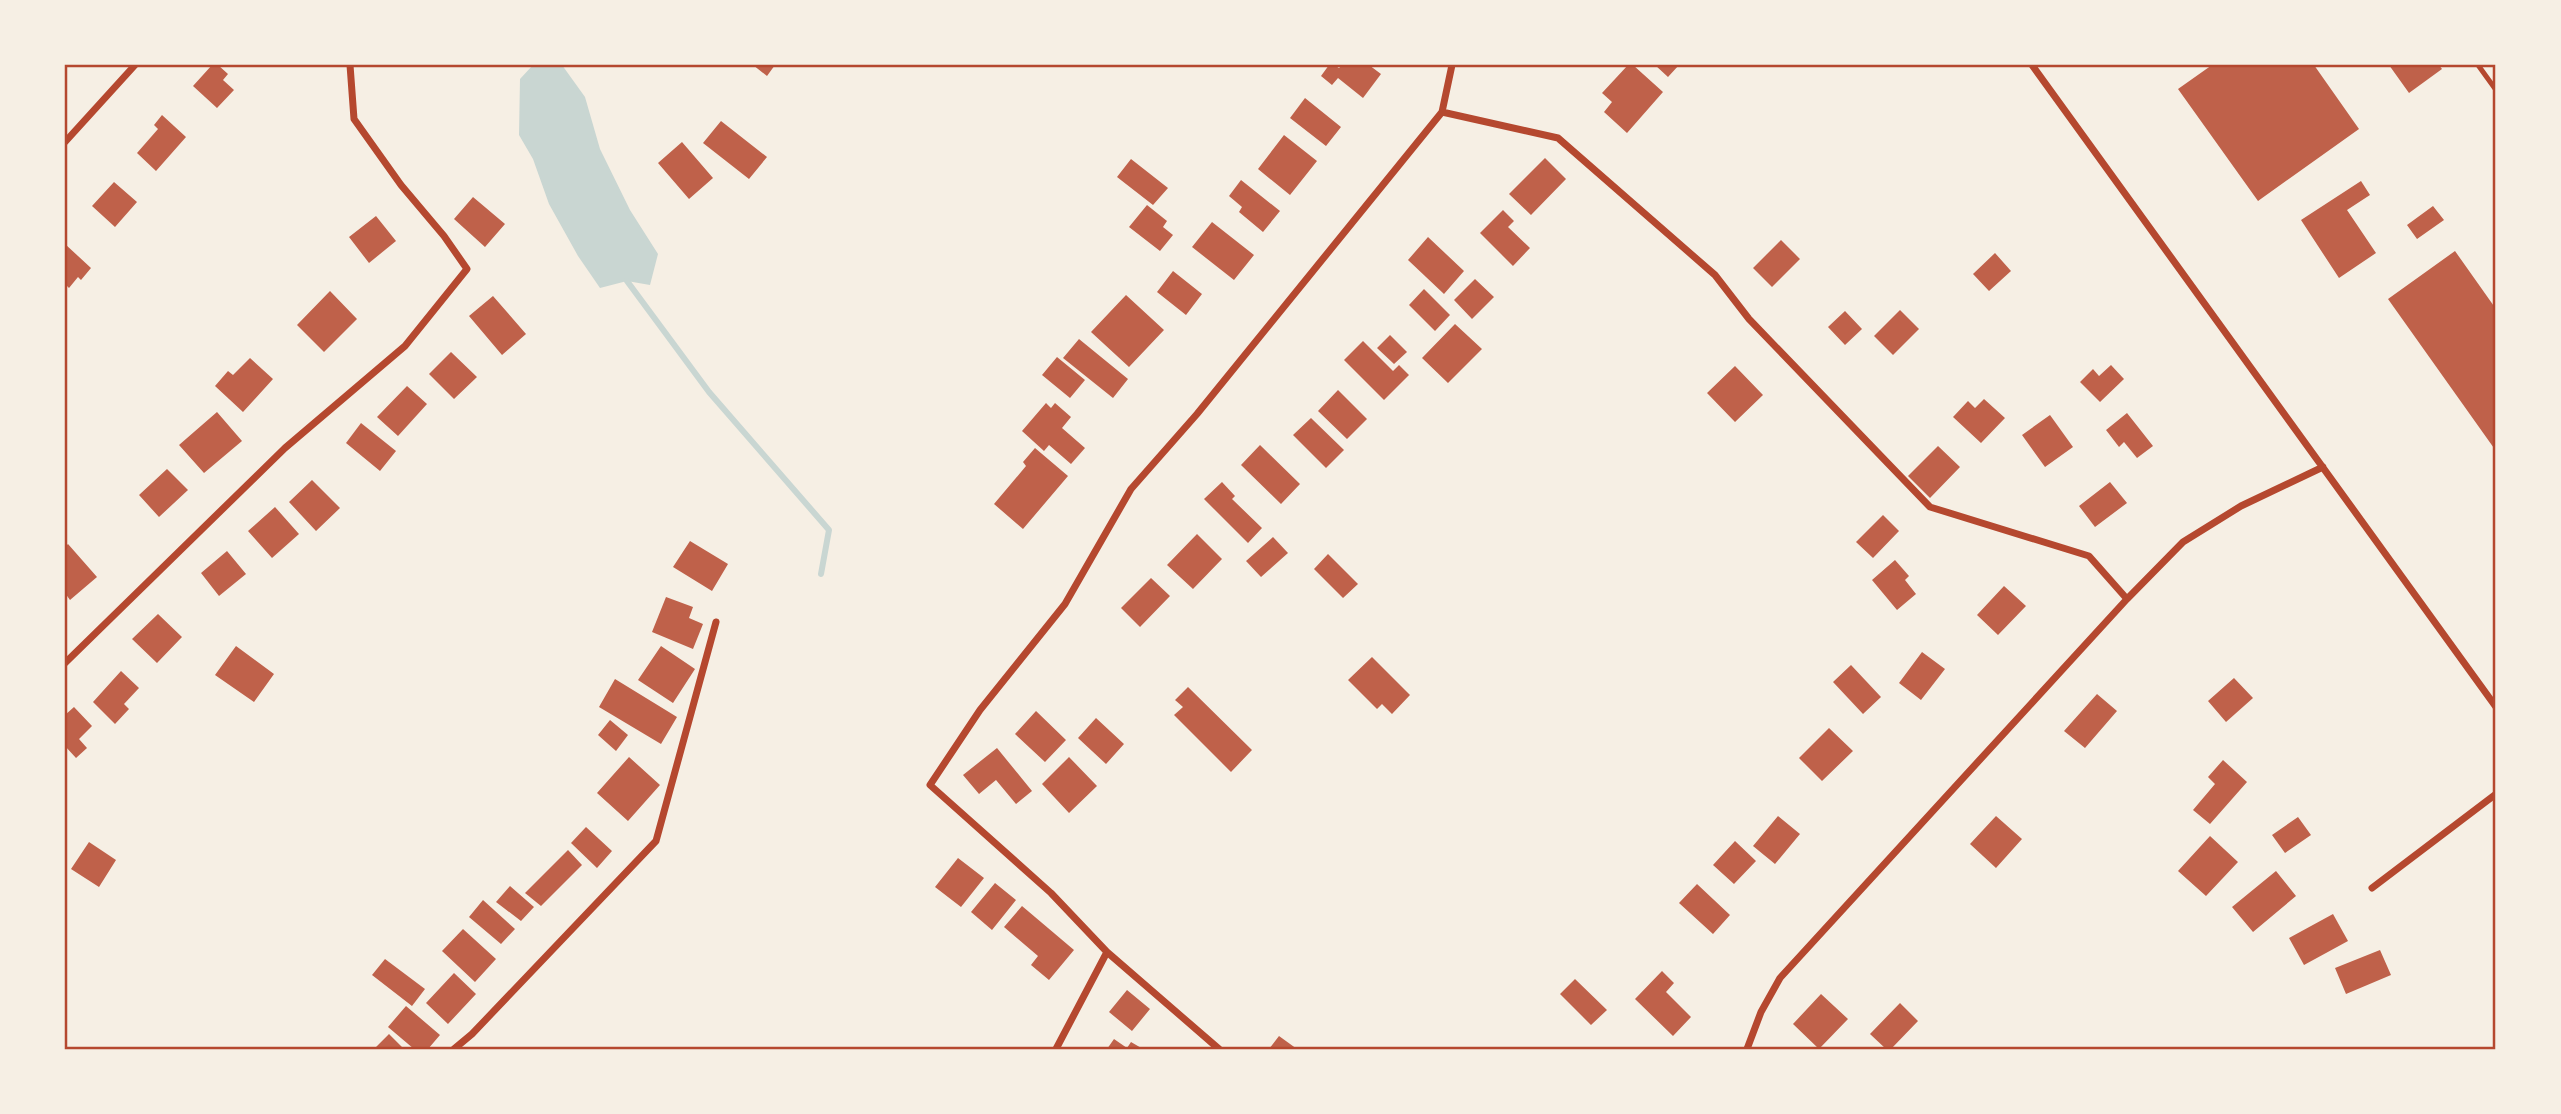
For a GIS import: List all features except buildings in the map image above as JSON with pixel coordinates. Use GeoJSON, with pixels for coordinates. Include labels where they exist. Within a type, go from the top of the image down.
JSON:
{"type":"FeatureCollection","features":[{"type":"Feature","properties":{"kind":"street"},"geometry":{"type":"LineString","coordinates":[[65,142],[135,65]]}},
{"type":"Feature","properties":{"kind":"street"},"geometry":{"type":"LineString","coordinates":[[65,663],[285,449],[405,346],[467,269],[444,236],[401,185],[354,119],[350,65]]}},
{"type":"Feature","properties":{"kind":"street"},"geometry":{"type":"LineString","coordinates":[[1219,1049],[1107,952],[1051,893],[930,785],[980,710],[1065,604],[1131,489],[1197,414],[1442,112],[1452,65]]}},
{"type":"Feature","properties":{"kind":"street"},"geometry":{"type":"LineString","coordinates":[[2032,65],[2496,706]]}},
{"type":"Feature","properties":{"kind":"street"},"geometry":{"type":"LineString","coordinates":[[1442,112],[1558,138],[1715,275],[1749,319],[1930,506],[2089,556],[2127,599]]}},
{"type":"Feature","properties":{"kind":"street"},"geometry":{"type":"LineString","coordinates":[[1746,1049],[1761,1012],[1780,978],[2127,599],[2183,542],[2241,506],[2323,467]]}},
{"type":"Feature","properties":{"kind":"street"},"geometry":{"type":"LineString","coordinates":[[454,1049],[472,1034],[656,841],[716,622]]}},
{"type":"Feature","properties":{"kind":"street"},"geometry":{"type":"LineString","coordinates":[[2372,888],[2496,794]]}},
{"type":"Feature","properties":{"kind":"street"},"geometry":{"type":"LineString","coordinates":[[1056,1049],[1107,952]]}},
{"type":"Feature","properties":{"kind":"lane"},"geometry":{"type":"LineString","coordinates":[[2478,65],[2496,90]]}},
{"type":"Feature","properties":{"kind":"shaded area"},"geometry":{"type":"Polygon","coordinates":[[[533,65],[562,65],[585,97],[600,149],[630,210],[658,254],[650,285],[627,281],[600,288],[578,256],[549,204],[533,159],[519,135],[520,79],[533,65]]]}},
{"type":"Feature","properties":{"kind":"waterway"},"geometry":{"type":"LineString","coordinates":[[627,281],[709,392],[829,530],[821,574]]}}]}
